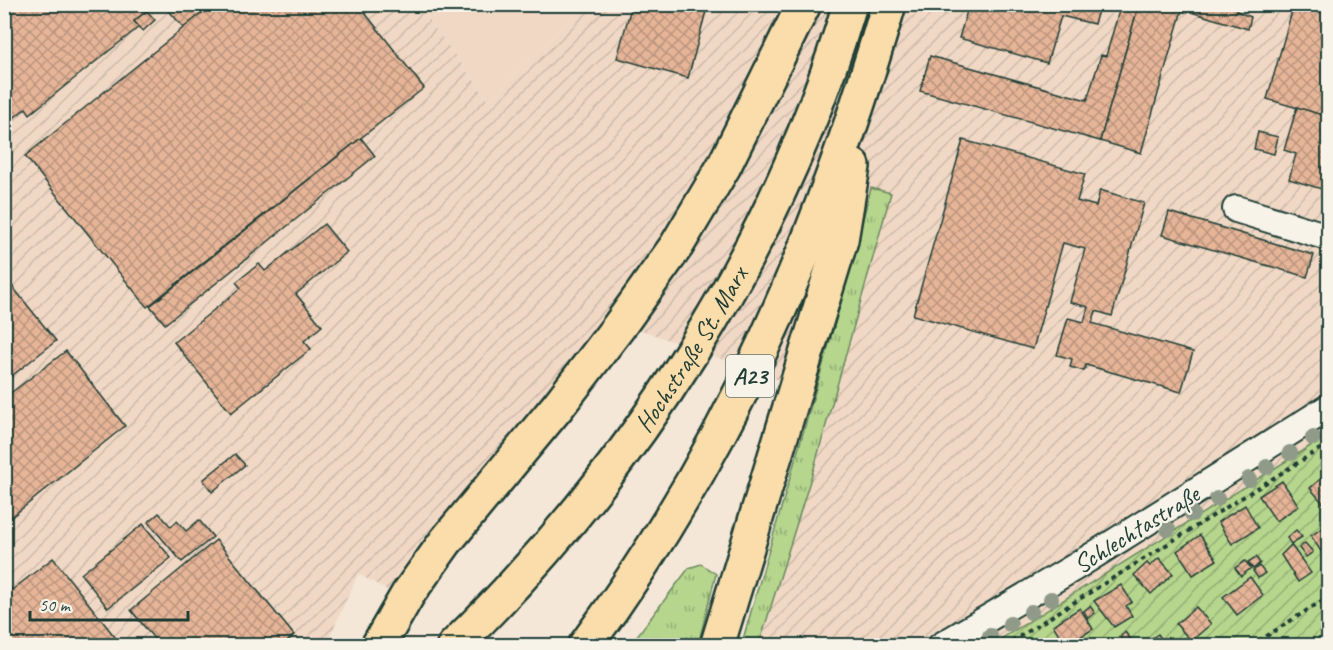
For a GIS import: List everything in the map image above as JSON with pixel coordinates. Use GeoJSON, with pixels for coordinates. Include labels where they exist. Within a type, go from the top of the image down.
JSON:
{"type":"FeatureCollection","features":[{"type":"Feature","properties":{"kind":"highway"},"geometry":{"type":"LineString","coordinates":[[378,645],[408,594],[446,541],[558,406],[677,245],[724,166],[804,4]]}},
{"type":"Feature","properties":{"kind":"highway","name":"Hochstraße St. Marx"},"geometry":{"type":"LineString","coordinates":[[454,645],[509,590],[582,505],[651,412],[698,339],[739,270],[783,182],[823,86],[850,4]]}},
{"type":"Feature","properties":{"kind":"highway","name":"A23"},"geometry":{"type":"LineString","coordinates":[[585,645],[672,520],[738,402],[793,282],[867,81],[889,4]]}},
{"type":"Feature","properties":{"kind":"highway"},"geometry":{"type":"LineString","coordinates":[[717,645],[841,240],[867,81]]}},
{"type":"Feature","properties":{"kind":"street"},"geometry":{"type":"LineString","coordinates":[[1236,209],[1329,237]]}},
{"type":"Feature","properties":{"kind":"street","name":"Schlechtastraße"},"geometry":{"type":"LineString","coordinates":[[941,645],[1076,567],[1329,408]]}},
{"type":"Feature","properties":{"kind":"path"},"geometry":{"type":"LineString","coordinates":[[1004,645],[1329,444]]}},
{"type":"Feature","properties":{"kind":"path"},"geometry":{"type":"LineString","coordinates":[[1251,645],[1329,597]]}},
{"type":"Feature","properties":{"kind":"shaded area"},"geometry":{"type":"Polygon","coordinates":[[[4,5],[418,5],[489,101],[583,5],[1328,5],[1328,435],[991,645],[758,645],[821,395],[608,318],[423,539],[387,590],[358,574],[326,645],[5,645],[4,5]]]}},
{"type":"Feature","properties":{"kind":"shaded area"},"geometry":{"type":"Polygon","coordinates":[[[418,5],[583,5],[489,101],[418,5]]]}},
{"type":"Feature","properties":{"kind":"green space"},"geometry":{"type":"Polygon","coordinates":[[[871,188],[891,193],[814,468],[759,645],[741,646],[842,299],[871,188]]]}},
{"type":"Feature","properties":{"kind":"green space"},"geometry":{"type":"Polygon","coordinates":[[[1328,435],[1328,645],[991,645],[1328,435]]]}},
{"type":"Feature","properties":{"kind":"green space"},"geometry":{"type":"Polygon","coordinates":[[[701,564],[716,574],[698,645],[630,645],[689,568],[701,564]]]}},
{"type":"Feature","properties":{"kind":"building"},"geometry":{"type":"Polygon","coordinates":[[[4,4],[155,4],[134,21],[139,27],[30,114],[26,108],[4,126],[4,4]]]}},
{"type":"Feature","properties":{"kind":"building"},"geometry":{"type":"Polygon","coordinates":[[[163,4],[213,4],[184,28],[163,4]]]}},
{"type":"Feature","properties":{"kind":"building"},"geometry":{"type":"Polygon","coordinates":[[[213,4],[358,4],[424,88],[147,307],[25,156],[213,4]]]}},
{"type":"Feature","properties":{"kind":"building"},"geometry":{"type":"Polygon","coordinates":[[[632,4],[708,4],[688,78],[617,58],[632,4]]]}},
{"type":"Feature","properties":{"kind":"building"},"geometry":{"type":"Polygon","coordinates":[[[969,4],[1100,4],[1094,24],[1061,16],[1047,63],[959,38],[969,4]]]}},
{"type":"Feature","properties":{"kind":"building"},"geometry":{"type":"Polygon","coordinates":[[[1121,4],[1139,4],[1100,141],[920,91],[930,56],[1087,100],[1101,55],[1106,56],[1121,4]]]}},
{"type":"Feature","properties":{"kind":"building"},"geometry":{"type":"Polygon","coordinates":[[[1139,4],[1164,4],[1182,10],[1141,153],[1100,141],[1139,4]]]}},
{"type":"Feature","properties":{"kind":"building"},"geometry":{"type":"Polygon","coordinates":[[[1164,4],[1191,4],[1205,9],[1206,4],[1238,4],[1236,11],[1251,17],[1248,29],[1164,4]]]}},
{"type":"Feature","properties":{"kind":"building"},"geometry":{"type":"Polygon","coordinates":[[[1294,4],[1328,4],[1328,117],[1267,99],[1294,4]]]}},
{"type":"Feature","properties":{"kind":"building"},"geometry":{"type":"Polygon","coordinates":[[[147,11],[155,20],[143,31],[134,21],[147,11]]]}},
{"type":"Feature","properties":{"kind":"building"},"geometry":{"type":"Polygon","coordinates":[[[1297,107],[1328,117],[1328,191],[1289,179],[1296,154],[1284,150],[1297,107]]]}},
{"type":"Feature","properties":{"kind":"building"},"geometry":{"type":"Polygon","coordinates":[[[1258,132],[1278,137],[1274,154],[1254,149],[1258,132]]]}},
{"type":"Feature","properties":{"kind":"building"},"geometry":{"type":"Polygon","coordinates":[[[361,138],[375,156],[165,324],[150,306],[361,138]]]}},
{"type":"Feature","properties":{"kind":"building"},"geometry":{"type":"Polygon","coordinates":[[[963,140],[1085,174],[1077,201],[1096,206],[1100,190],[1144,203],[1112,316],[1096,311],[1092,323],[1193,352],[1181,392],[1086,365],[1084,371],[1070,367],[1072,359],[1057,355],[1068,318],[1084,322],[1088,307],[1070,302],[1085,249],[1063,243],[1033,349],[913,315],[963,140]]]}},
{"type":"Feature","properties":{"kind":"building"},"geometry":{"type":"Polygon","coordinates":[[[1169,212],[1314,255],[1307,277],[1162,235],[1169,212]]]}},
{"type":"Feature","properties":{"kind":"building"},"geometry":{"type":"Polygon","coordinates":[[[324,224],[347,252],[296,294],[322,326],[304,341],[311,349],[231,413],[174,342],[241,288],[236,282],[259,264],[265,271],[324,224]]]}},
{"type":"Feature","properties":{"kind":"building"},"geometry":{"type":"Polygon","coordinates":[[[4,276],[56,341],[4,382],[4,276]]]}},
{"type":"Feature","properties":{"kind":"building"},"geometry":{"type":"Polygon","coordinates":[[[66,351],[125,426],[4,523],[4,398],[66,351]]]}},
{"type":"Feature","properties":{"kind":"building"},"geometry":{"type":"Polygon","coordinates":[[[235,454],[245,465],[212,492],[203,480],[235,454]]]}},
{"type":"Feature","properties":{"kind":"building"},"geometry":{"type":"Polygon","coordinates":[[[1326,474],[1328,476],[1328,509],[1310,488],[1326,474]]]}},
{"type":"Feature","properties":{"kind":"building"},"geometry":{"type":"Polygon","coordinates":[[[1282,481],[1299,506],[1276,521],[1259,496],[1282,481]]]}},
{"type":"Feature","properties":{"kind":"building"},"geometry":{"type":"Polygon","coordinates":[[[1245,505],[1258,528],[1232,544],[1218,522],[1245,505]]]}},
{"type":"Feature","properties":{"kind":"building"},"geometry":{"type":"Polygon","coordinates":[[[159,513],[171,527],[177,521],[186,531],[199,520],[213,537],[182,562],[148,522],[159,513]]]}},
{"type":"Feature","properties":{"kind":"building"},"geometry":{"type":"Polygon","coordinates":[[[143,524],[171,558],[108,608],[81,574],[143,524]]]}},
{"type":"Feature","properties":{"kind":"building"},"geometry":{"type":"Polygon","coordinates":[[[1328,524],[1328,553],[1324,556],[1311,536],[1328,524]]]}},
{"type":"Feature","properties":{"kind":"building"},"geometry":{"type":"Polygon","coordinates":[[[1296,530],[1302,537],[1291,544],[1287,538],[1296,530]]]}},
{"type":"Feature","properties":{"kind":"building"},"geometry":{"type":"Polygon","coordinates":[[[1200,535],[1217,560],[1193,575],[1177,551],[1200,535]]]}},
{"type":"Feature","properties":{"kind":"building"},"geometry":{"type":"Polygon","coordinates":[[[216,540],[294,635],[282,646],[160,646],[131,610],[216,540]]]}},
{"type":"Feature","properties":{"kind":"building"},"geometry":{"type":"Polygon","coordinates":[[[1305,543],[1313,552],[1306,557],[1299,548],[1305,543]]]}},
{"type":"Feature","properties":{"kind":"building"},"geometry":{"type":"Polygon","coordinates":[[[1291,545],[1311,573],[1298,582],[1281,555],[1291,545]]]}},
{"type":"Feature","properties":{"kind":"building"},"geometry":{"type":"Polygon","coordinates":[[[1256,557],[1260,563],[1253,569],[1248,562],[1256,557]]]}},
{"type":"Feature","properties":{"kind":"building"},"geometry":{"type":"Polygon","coordinates":[[[53,558],[122,646],[4,646],[4,580],[12,590],[53,558]]]}},
{"type":"Feature","properties":{"kind":"building"},"geometry":{"type":"Polygon","coordinates":[[[1159,558],[1173,574],[1151,594],[1134,575],[1147,563],[1150,566],[1159,558]]]}},
{"type":"Feature","properties":{"kind":"building"},"geometry":{"type":"Polygon","coordinates":[[[1245,561],[1251,568],[1241,576],[1235,568],[1245,561]]]}},
{"type":"Feature","properties":{"kind":"building"},"geometry":{"type":"Polygon","coordinates":[[[1259,566],[1265,573],[1258,578],[1253,571],[1259,566]]]}},
{"type":"Feature","properties":{"kind":"building"},"geometry":{"type":"Polygon","coordinates":[[[1250,577],[1263,595],[1237,615],[1223,597],[1250,577]]]}},
{"type":"Feature","properties":{"kind":"building"},"geometry":{"type":"Polygon","coordinates":[[[1121,585],[1132,602],[1126,606],[1132,616],[1114,627],[1094,601],[1121,585]]]}},
{"type":"Feature","properties":{"kind":"building"},"geometry":{"type":"Polygon","coordinates":[[[1090,606],[1095,613],[1088,618],[1084,611],[1090,606]]]}},
{"type":"Feature","properties":{"kind":"building"},"geometry":{"type":"Polygon","coordinates":[[[1196,607],[1211,624],[1191,641],[1176,624],[1196,607]]]}},
{"type":"Feature","properties":{"kind":"building"},"geometry":{"type":"Polygon","coordinates":[[[1080,608],[1093,629],[1066,646],[1053,625],[1080,608]]]}},
{"type":"Feature","properties":{"kind":"building"},"geometry":{"type":"Polygon","coordinates":[[[1125,632],[1134,644],[1132,646],[1125,646],[1121,641],[1121,636],[1125,632]]]}},
{"type":"Feature","properties":{"kind":"building"},"geometry":{"type":"Polygon","coordinates":[[[1158,634],[1166,646],[1141,646],[1158,634]]]}}]}
